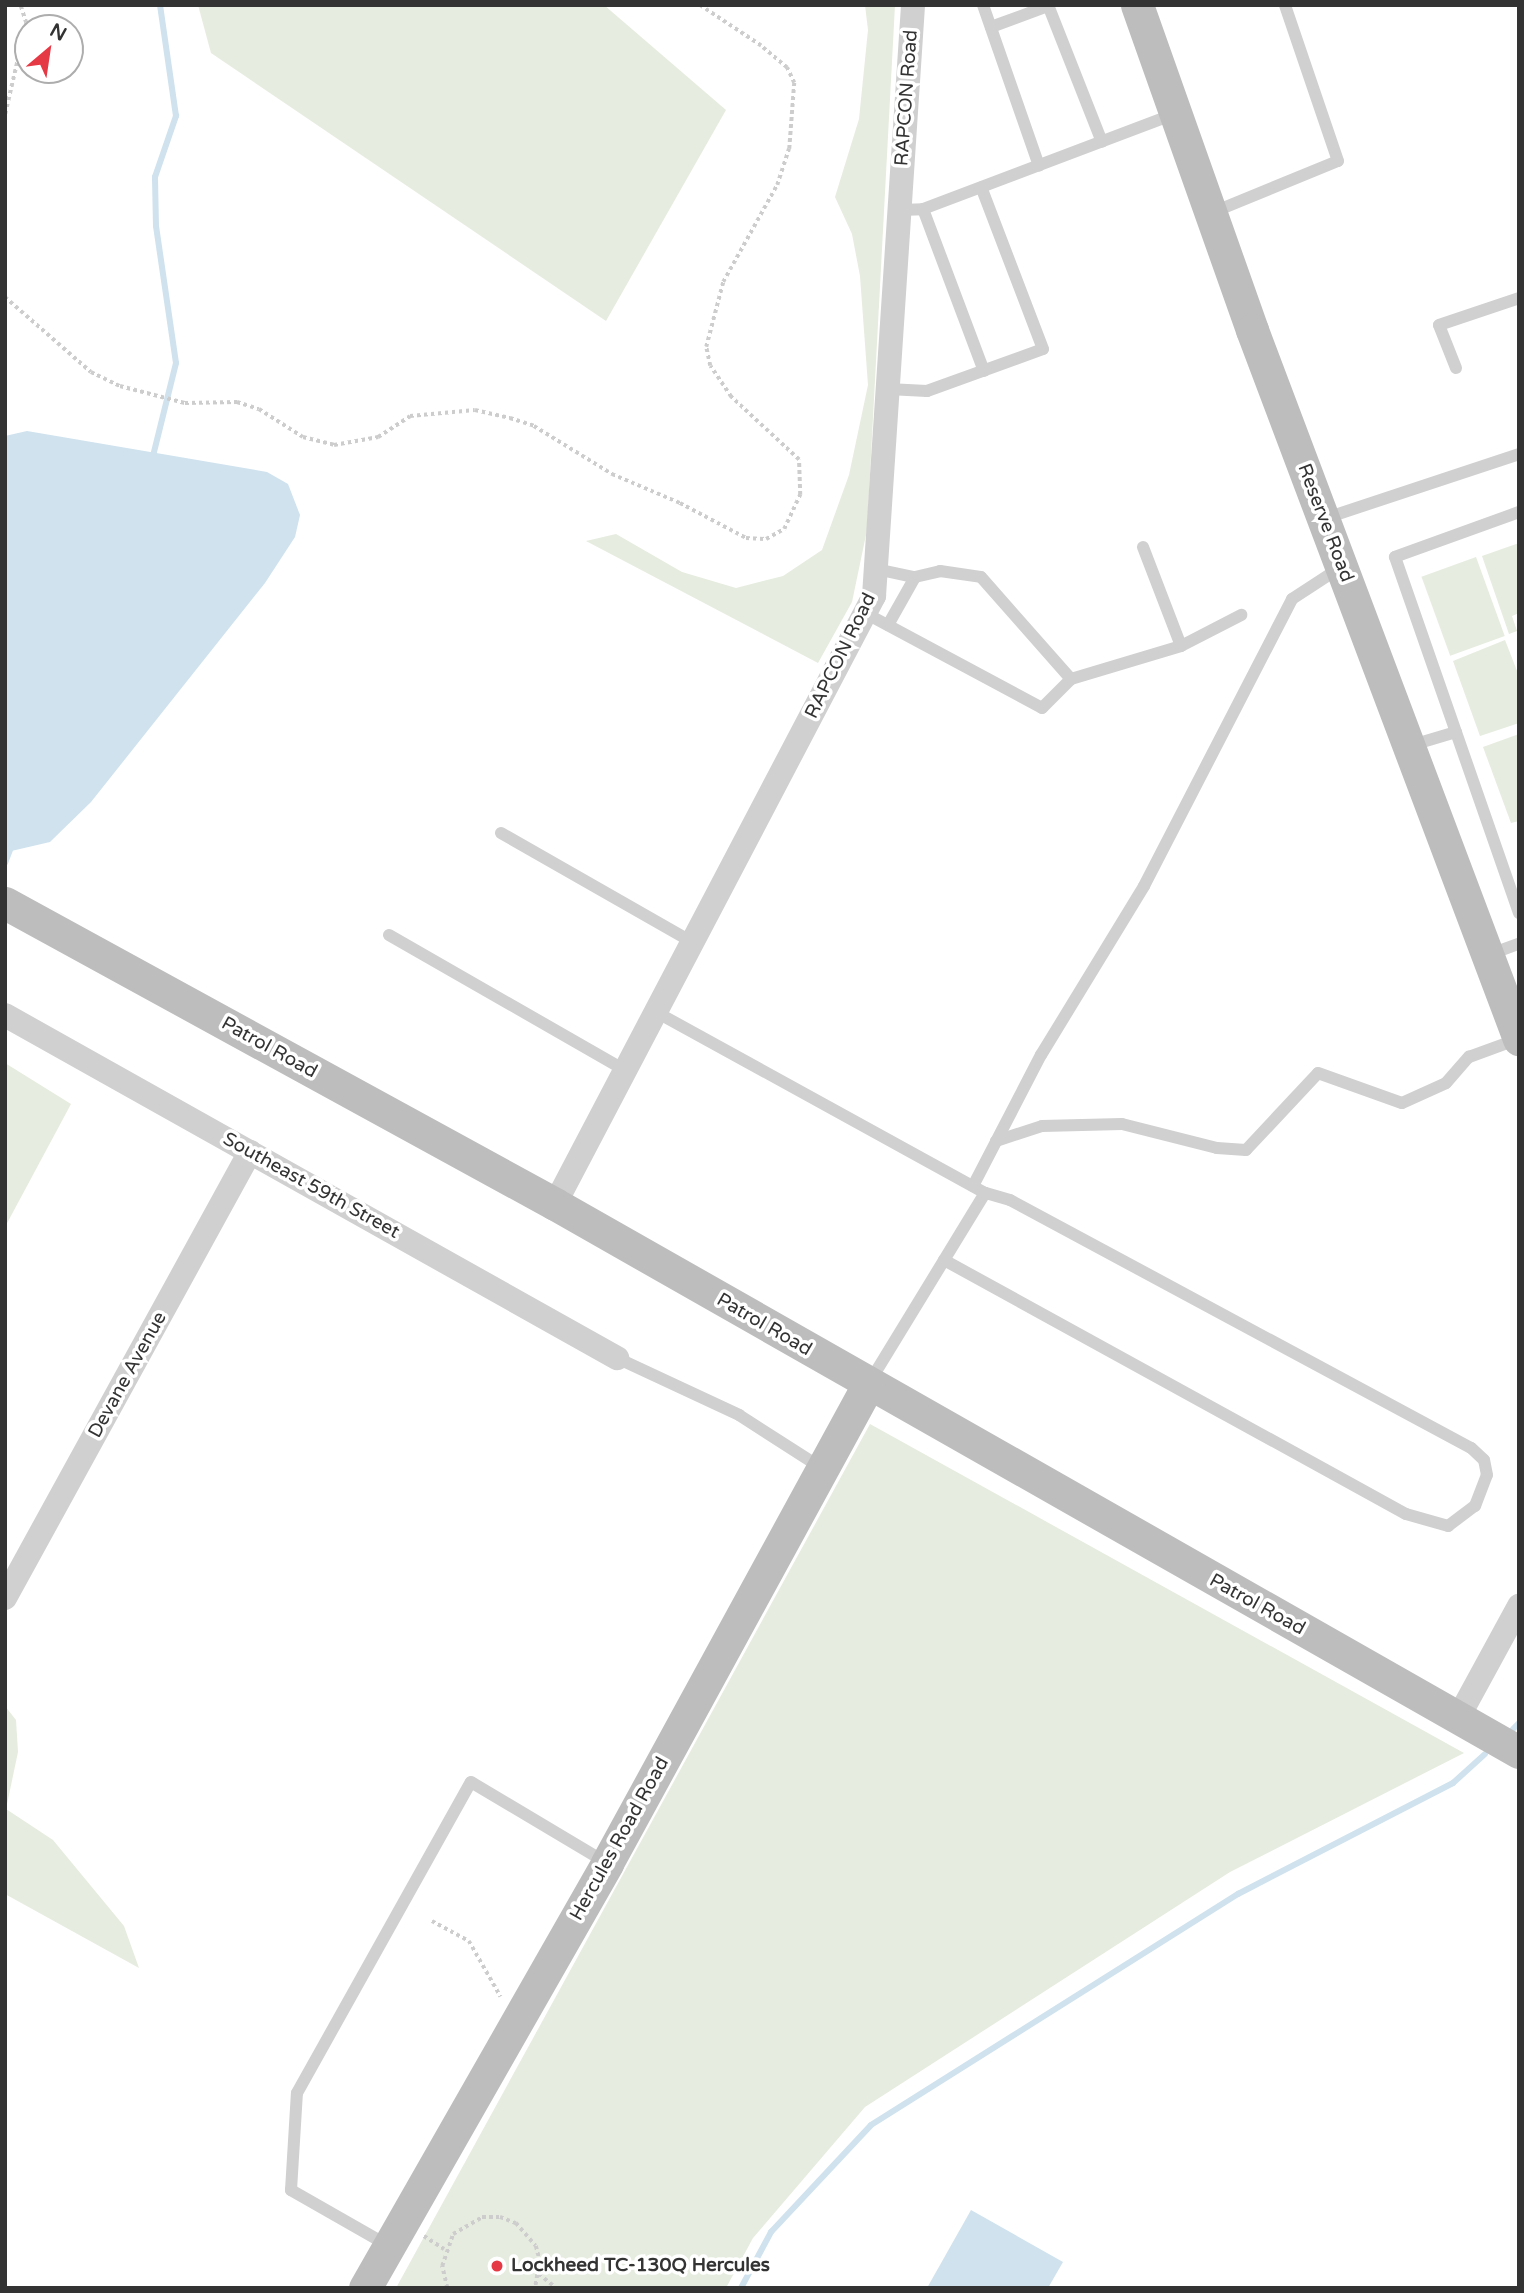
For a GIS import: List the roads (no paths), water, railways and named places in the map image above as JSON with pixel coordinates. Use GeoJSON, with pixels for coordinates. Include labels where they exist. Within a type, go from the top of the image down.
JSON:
{"type":"FeatureCollection","features":[{"type":"Feature","properties":{"kind":"street","name":"RAPCON Road"},"geometry":{"type":"LineString","coordinates":[[555,1204],[874,596],[888,389],[911,209],[913,5]]}},
{"type":"Feature","properties":{"kind":"street","name":"Reserve Road"},"geometry":{"type":"LineString","coordinates":[[1138,6],[1210,213],[1519,1039]]}},
{"type":"Feature","properties":{"kind":"street","name":"Patrol Road"},"geometry":{"type":"LineString","coordinates":[[5,903],[555,1204],[868,1385],[1519,1752]]}},
{"type":"Feature","properties":{"kind":"street","name":"Southeast 59th Street"},"geometry":{"type":"LineString","coordinates":[[5,1016],[617,1358]]}},
{"type":"Feature","properties":{"kind":"street","name":"Devane Avenue"},"geometry":{"type":"LineString","coordinates":[[5,1598],[250,1152]]}},
{"type":"Feature","properties":{"kind":"street","name":"Hercules Road Road"},"geometry":{"type":"LineString","coordinates":[[365,2288],[405,2240],[868,1385]]}},
{"type":"Feature","properties":{"kind":"street"},"geometry":{"type":"LineString","coordinates":[[1458,1718],[1519,1606]]}},
{"type":"Feature","properties":{"kind":"lane"},"geometry":{"type":"LineString","coordinates":[[983,5],[1039,166]]}},
{"type":"Feature","properties":{"kind":"lane"},"geometry":{"type":"LineString","coordinates":[[1210,213],[1338,162],[1285,5]]}},
{"type":"Feature","properties":{"kind":"lane"},"geometry":{"type":"LineString","coordinates":[[991,27],[1048,6],[1102,142]]}},
{"type":"Feature","properties":{"kind":"lane"},"geometry":{"type":"LineString","coordinates":[[984,370],[911,209],[981,187],[1175,114]]}},
{"type":"Feature","properties":{"kind":"lane"},"geometry":{"type":"LineString","coordinates":[[888,389],[927,391],[1043,349],[981,187]]}},
{"type":"Feature","properties":{"kind":"lane"},"geometry":{"type":"LineString","coordinates":[[1456,368],[1439,325],[1519,298]]}},
{"type":"Feature","properties":{"kind":"lane"},"geometry":{"type":"LineString","coordinates":[[1323,519],[1519,454]]}},
{"type":"Feature","properties":{"kind":"lane"},"geometry":{"type":"LineString","coordinates":[[1519,512],[1395,557],[1519,913]]}},
{"type":"Feature","properties":{"kind":"lane"},"geometry":{"type":"LineString","coordinates":[[1143,547],[1181,646]]}},
{"type":"Feature","properties":{"kind":"lane"},"geometry":{"type":"LineString","coordinates":[[973,1186],[1041,1055],[1144,887],[1292,599],[1341,567]]}},
{"type":"Feature","properties":{"kind":"lane"},"geometry":{"type":"LineString","coordinates":[[876,569],[915,577],[940,571],[981,577],[1071,679]]}},
{"type":"Feature","properties":{"kind":"lane"},"geometry":{"type":"LineString","coordinates":[[888,625],[915,577]]}},
{"type":"Feature","properties":{"kind":"lane"},"geometry":{"type":"LineString","coordinates":[[866,613],[1042,708],[1071,679],[1181,646],[1241,615]]}},
{"type":"Feature","properties":{"kind":"lane"},"geometry":{"type":"LineString","coordinates":[[1409,747],[1456,732]]}},
{"type":"Feature","properties":{"kind":"lane"},"geometry":{"type":"LineString","coordinates":[[501,833],[692,942]]}},
{"type":"Feature","properties":{"kind":"lane"},"geometry":{"type":"LineString","coordinates":[[389,935],[625,1070]]}},
{"type":"Feature","properties":{"kind":"lane"},"geometry":{"type":"LineString","coordinates":[[1487,955],[1519,944]]}},
{"type":"Feature","properties":{"kind":"lane"},"geometry":{"type":"LineString","coordinates":[[656,1012],[985,1193],[1010,1200],[1471,1448],[1484,1460],[1488,1475],[1475,1506],[1448,1526],[1406,1514],[944,1260]]}},
{"type":"Feature","properties":{"kind":"lane"},"geometry":{"type":"LineString","coordinates":[[996,1141],[1042,1126],[1122,1124],[1217,1148],[1246,1150],[1318,1073],[1402,1103],[1446,1083],[1469,1057],[1519,1039]]}},
{"type":"Feature","properties":{"kind":"lane"},"geometry":{"type":"LineString","coordinates":[[868,1385],[985,1193]]}},
{"type":"Feature","properties":{"kind":"lane"},"geometry":{"type":"LineString","coordinates":[[617,1358],[739,1415],[822,1468]]}},
{"type":"Feature","properties":{"kind":"lane"},"geometry":{"type":"LineString","coordinates":[[405,2240],[291,2190],[297,2093],[471,1782],[607,1863]]}},
{"type":"Feature","properties":{"kind":"water"},"geometry":{"type":"Polygon","coordinates":[[[27,431],[267,472],[288,484],[300,515],[295,537],[265,583],[91,802],[50,842],[7,852],[5,436],[27,431]]]}},
{"type":"Feature","properties":{"kind":"water"},"geometry":{"type":"Polygon","coordinates":[[[971,2210],[1063,2262],[1048,2288],[927,2288],[971,2210]]]}},
{"type":"Feature","properties":{"kind":"waterway"},"geometry":{"type":"LineString","coordinates":[[152,460],[176,363],[156,226],[155,177],[176,116],[160,5]]}},
{"type":"Feature","properties":{"kind":"waterway"},"geometry":{"type":"LineString","coordinates":[[5,863],[12,845]]}},
{"type":"Feature","properties":{"kind":"waterway"},"geometry":{"type":"LineString","coordinates":[[1513,1729],[1519,1723]]}},
{"type":"Feature","properties":{"kind":"waterway"},"geometry":{"type":"LineString","coordinates":[[741,2288],[771,2232],[871,2125],[1238,1894],[1453,1783],[1485,1754]]}},
{"type":"Feature","properties":{"kind":"place","name":"Lockheed TC-130Q Hercules"},"geometry":{"type":"Point","coordinates":[497,2266]}}]}
